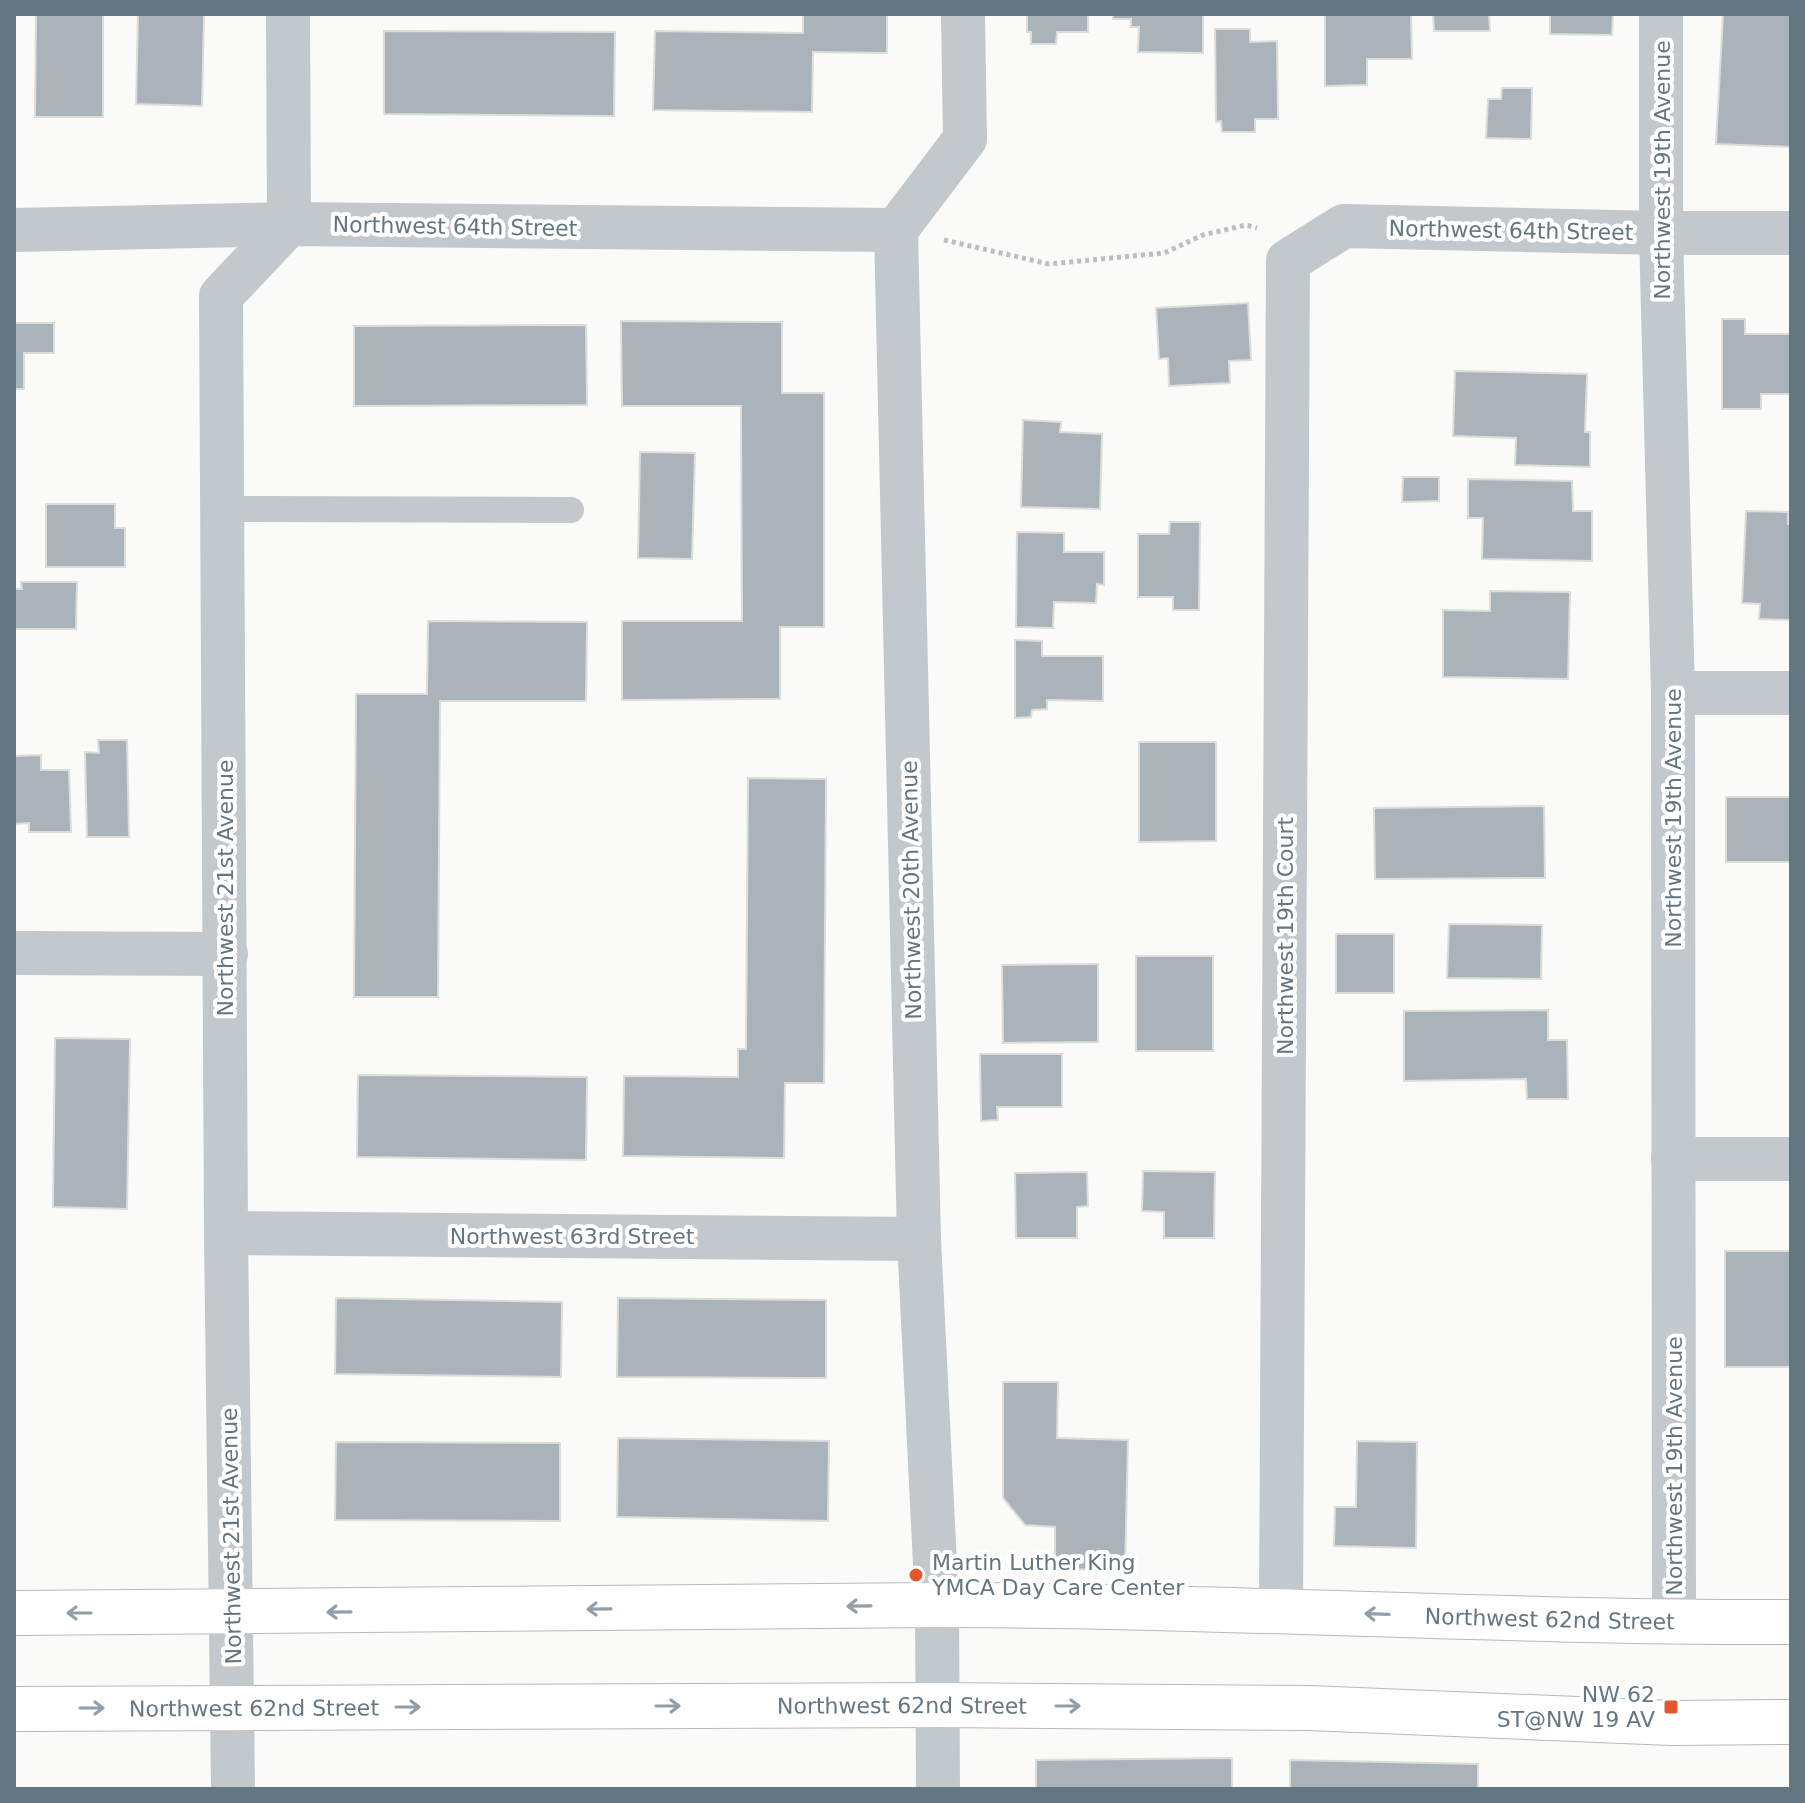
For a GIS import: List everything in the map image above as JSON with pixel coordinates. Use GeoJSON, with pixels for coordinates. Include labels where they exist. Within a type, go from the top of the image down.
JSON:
{"type":"FeatureCollection","features":[{"type":"Feature","properties":{"kind":"main road","name":"Northwest 62nd Street"},"geometry":{"type":"LineString","coordinates":[[14,1613],[937,1605],[1791,1622]]}},
{"type":"Feature","properties":{"kind":"main road","name":"Northwest 62nd Street"},"geometry":{"type":"LineString","coordinates":[[14,1709],[937,1705],[1309,1708],[1672,1723],[1791,1722]]}},
{"type":"Feature","properties":{"kind":"street"},"geometry":{"type":"LineString","coordinates":[[288,14],[289,224]]}},
{"type":"Feature","properties":{"kind":"street"},"geometry":{"type":"LineString","coordinates":[[896,230],[965,139],[963,14]]}},
{"type":"Feature","properties":{"kind":"street","name":"Northwest 19th Avenue"},"geometry":{"type":"LineString","coordinates":[[1661,14],[1661,233],[1673,693],[1674,1622]]}},
{"type":"Feature","properties":{"kind":"street","name":"Northwest 64th Street"},"geometry":{"type":"LineString","coordinates":[[14,230],[289,224],[896,230]]}},
{"type":"Feature","properties":{"kind":"street","name":"Northwest 21st Avenue"},"geometry":{"type":"LineString","coordinates":[[233,1789],[226,1233],[221,296],[289,224]]}},
{"type":"Feature","properties":{"kind":"street","name":"Northwest 64th Street"},"geometry":{"type":"LineString","coordinates":[[1288,261],[1344,226],[1791,233]]}},
{"type":"Feature","properties":{"kind":"street","name":"Northwest 20th Avenue"},"geometry":{"type":"LineString","coordinates":[[896,230],[919,1239],[937,1605],[938,1789]]}},
{"type":"Feature","properties":{"kind":"street","name":"Northwest 19th Court"},"geometry":{"type":"LineString","coordinates":[[1281,1611],[1288,261]]}},
{"type":"Feature","properties":{"kind":"street"},"geometry":{"type":"LineString","coordinates":[[1673,693],[1791,693]]}},
{"type":"Feature","properties":{"kind":"street"},"geometry":{"type":"LineString","coordinates":[[14,953],[226,954]]}},
{"type":"Feature","properties":{"kind":"street"},"geometry":{"type":"LineString","coordinates":[[1673,1159],[1791,1159]]}},
{"type":"Feature","properties":{"kind":"street","name":"Northwest 63rd Street"},"geometry":{"type":"LineString","coordinates":[[226,1233],[919,1239]]}},
{"type":"Feature","properties":{"kind":"lane"},"geometry":{"type":"LineString","coordinates":[[222,509],[571,510]]}},
{"type":"Feature","properties":{"kind":"path"},"geometry":{"type":"LineString","coordinates":[[896,230],[1049,264],[1164,253],[1203,235],[1246,225],[1271,231],[1288,261]]}},
{"type":"Feature","properties":{"kind":"building"},"geometry":{"type":"Polygon","coordinates":[[[36,14],[103,14],[103,117],[35,117],[36,14]]]}},
{"type":"Feature","properties":{"kind":"building"},"geometry":{"type":"Polygon","coordinates":[[[138,14],[204,14],[202,106],[136,104],[138,14]]]}},
{"type":"Feature","properties":{"kind":"building"},"geometry":{"type":"Polygon","coordinates":[[[803,14],[887,14],[887,53],[813,52],[812,112],[653,110],[655,31],[803,33],[803,14]]]}},
{"type":"Feature","properties":{"kind":"building"},"geometry":{"type":"Polygon","coordinates":[[[1027,14],[1088,14],[1088,32],[1057,32],[1056,44],[1031,44],[1027,14]]]}},
{"type":"Feature","properties":{"kind":"building"},"geometry":{"type":"Polygon","coordinates":[[[1113,14],[1203,14],[1203,53],[1138,52],[1139,27],[1131,27],[1131,19],[1113,19],[1113,14]]]}},
{"type":"Feature","properties":{"kind":"building"},"geometry":{"type":"Polygon","coordinates":[[[1325,14],[1411,14],[1412,59],[1367,59],[1367,85],[1325,86],[1325,14]]]}},
{"type":"Feature","properties":{"kind":"building"},"geometry":{"type":"Polygon","coordinates":[[[1433,14],[1489,14],[1490,31],[1434,31],[1433,14]]]}},
{"type":"Feature","properties":{"kind":"building"},"geometry":{"type":"Polygon","coordinates":[[[1550,14],[1613,14],[1612,35],[1550,34],[1550,14]]]}},
{"type":"Feature","properties":{"kind":"building"},"geometry":{"type":"Polygon","coordinates":[[[1723,14],[1791,14],[1791,147],[1716,144],[1723,14]]]}},
{"type":"Feature","properties":{"kind":"building"},"geometry":{"type":"Polygon","coordinates":[[[1215,29],[1250,29],[1250,42],[1277,41],[1278,119],[1255,119],[1255,132],[1222,132],[1221,121],[1216,122],[1215,29]]]}},
{"type":"Feature","properties":{"kind":"building"},"geometry":{"type":"Polygon","coordinates":[[[384,31],[615,32],[614,116],[384,114],[384,31]]]}},
{"type":"Feature","properties":{"kind":"building"},"geometry":{"type":"Polygon","coordinates":[[[1502,88],[1532,88],[1531,139],[1486,138],[1488,99],[1501,99],[1502,88]]]}},
{"type":"Feature","properties":{"kind":"building"},"geometry":{"type":"Polygon","coordinates":[[[1248,303],[1251,360],[1229,361],[1230,383],[1169,386],[1168,358],[1159,359],[1156,308],[1248,303]]]}},
{"type":"Feature","properties":{"kind":"building"},"geometry":{"type":"Polygon","coordinates":[[[1722,319],[1745,319],[1745,334],[1791,334],[1791,394],[1761,394],[1761,409],[1722,409],[1722,319]]]}},
{"type":"Feature","properties":{"kind":"building"},"geometry":{"type":"Polygon","coordinates":[[[621,321],[782,322],[782,393],[824,393],[824,627],[780,627],[780,699],[622,700],[622,621],[742,621],[741,406],[622,406],[621,321]]]}},
{"type":"Feature","properties":{"kind":"building"},"geometry":{"type":"Polygon","coordinates":[[[14,323],[54,323],[54,353],[24,353],[24,389],[14,389],[14,323]]]}},
{"type":"Feature","properties":{"kind":"building"},"geometry":{"type":"Polygon","coordinates":[[[586,325],[587,405],[354,406],[354,326],[586,325]]]}},
{"type":"Feature","properties":{"kind":"building"},"geometry":{"type":"Polygon","coordinates":[[[1455,371],[1587,374],[1585,432],[1590,432],[1590,467],[1515,465],[1516,438],[1453,436],[1455,371]]]}},
{"type":"Feature","properties":{"kind":"building"},"geometry":{"type":"Polygon","coordinates":[[[1023,420],[1061,422],[1060,432],[1102,434],[1100,509],[1021,507],[1023,420]]]}},
{"type":"Feature","properties":{"kind":"building"},"geometry":{"type":"Polygon","coordinates":[[[640,452],[695,453],[692,559],[638,558],[640,452]]]}},
{"type":"Feature","properties":{"kind":"building"},"geometry":{"type":"Polygon","coordinates":[[[1403,477],[1439,477],[1439,501],[1402,502],[1403,477]]]}},
{"type":"Feature","properties":{"kind":"building"},"geometry":{"type":"Polygon","coordinates":[[[1468,479],[1572,481],[1573,511],[1592,511],[1592,561],[1482,559],[1483,518],[1468,518],[1468,479]]]}},
{"type":"Feature","properties":{"kind":"building"},"geometry":{"type":"Polygon","coordinates":[[[46,504],[115,504],[115,528],[125,528],[125,567],[46,567],[46,504]]]}},
{"type":"Feature","properties":{"kind":"building"},"geometry":{"type":"Polygon","coordinates":[[[1746,511],[1788,512],[1788,524],[1791,524],[1791,620],[1759,619],[1760,604],[1742,603],[1746,511]]]}},
{"type":"Feature","properties":{"kind":"building"},"geometry":{"type":"Polygon","coordinates":[[[1170,522],[1200,522],[1199,610],[1173,610],[1173,597],[1138,597],[1138,534],[1169,534],[1170,522]]]}},
{"type":"Feature","properties":{"kind":"building"},"geometry":{"type":"Polygon","coordinates":[[[1017,532],[1064,533],[1064,552],[1104,552],[1104,585],[1097,584],[1096,603],[1054,602],[1053,628],[1016,627],[1017,532]]]}},
{"type":"Feature","properties":{"kind":"building"},"geometry":{"type":"Polygon","coordinates":[[[21,582],[77,582],[76,629],[14,629],[14,589],[22,589],[21,582]]]}},
{"type":"Feature","properties":{"kind":"building"},"geometry":{"type":"Polygon","coordinates":[[[1490,591],[1570,592],[1568,679],[1443,677],[1443,610],[1490,611],[1490,591]]]}},
{"type":"Feature","properties":{"kind":"building"},"geometry":{"type":"Polygon","coordinates":[[[428,621],[587,622],[586,701],[440,701],[438,997],[354,997],[356,694],[427,694],[428,621]]]}},
{"type":"Feature","properties":{"kind":"building"},"geometry":{"type":"Polygon","coordinates":[[[1015,640],[1042,641],[1042,656],[1103,656],[1103,701],[1047,700],[1047,709],[1032,710],[1031,717],[1015,718],[1015,640]]]}},
{"type":"Feature","properties":{"kind":"building"},"geometry":{"type":"Polygon","coordinates":[[[98,740],[127,740],[129,837],[87,837],[85,752],[99,753],[98,740]]]}},
{"type":"Feature","properties":{"kind":"building"},"geometry":{"type":"Polygon","coordinates":[[[1139,742],[1216,742],[1216,841],[1139,842],[1139,742]]]}},
{"type":"Feature","properties":{"kind":"building"},"geometry":{"type":"Polygon","coordinates":[[[41,755],[41,770],[69,770],[71,832],[29,832],[29,823],[14,824],[14,756],[41,755]]]}},
{"type":"Feature","properties":{"kind":"building"},"geometry":{"type":"Polygon","coordinates":[[[748,778],[826,779],[824,1083],[785,1083],[784,1158],[623,1156],[624,1076],[738,1077],[738,1049],[746,1049],[748,778]]]}},
{"type":"Feature","properties":{"kind":"building"},"geometry":{"type":"Polygon","coordinates":[[[1726,797],[1791,797],[1791,862],[1726,862],[1726,797]]]}},
{"type":"Feature","properties":{"kind":"building"},"geometry":{"type":"Polygon","coordinates":[[[1544,806],[1545,878],[1375,879],[1374,808],[1544,806]]]}},
{"type":"Feature","properties":{"kind":"building"},"geometry":{"type":"Polygon","coordinates":[[[1449,924],[1542,925],[1541,979],[1447,978],[1449,924]]]}},
{"type":"Feature","properties":{"kind":"building"},"geometry":{"type":"Polygon","coordinates":[[[1336,934],[1394,934],[1394,993],[1336,993],[1336,934]]]}},
{"type":"Feature","properties":{"kind":"building"},"geometry":{"type":"Polygon","coordinates":[[[1136,956],[1213,956],[1213,1051],[1136,1051],[1136,956]]]}},
{"type":"Feature","properties":{"kind":"building"},"geometry":{"type":"Polygon","coordinates":[[[1098,964],[1098,1042],[1003,1043],[1002,965],[1098,964]]]}},
{"type":"Feature","properties":{"kind":"building"},"geometry":{"type":"Polygon","coordinates":[[[1548,1010],[1548,1040],[1567,1040],[1568,1099],[1527,1099],[1526,1079],[1404,1081],[1404,1011],[1548,1010]]]}},
{"type":"Feature","properties":{"kind":"building"},"geometry":{"type":"Polygon","coordinates":[[[55,1038],[130,1039],[127,1209],[53,1207],[55,1038]]]}},
{"type":"Feature","properties":{"kind":"building"},"geometry":{"type":"Polygon","coordinates":[[[980,1054],[1062,1054],[1062,1107],[997,1107],[998,1120],[981,1121],[980,1054]]]}},
{"type":"Feature","properties":{"kind":"building"},"geometry":{"type":"Polygon","coordinates":[[[358,1075],[587,1077],[586,1160],[357,1157],[358,1075]]]}},
{"type":"Feature","properties":{"kind":"building"},"geometry":{"type":"Polygon","coordinates":[[[1143,1171],[1215,1172],[1214,1238],[1164,1238],[1164,1212],[1142,1211],[1143,1171]]]}},
{"type":"Feature","properties":{"kind":"building"},"geometry":{"type":"Polygon","coordinates":[[[1087,1172],[1088,1206],[1077,1207],[1077,1238],[1016,1238],[1015,1173],[1087,1172]]]}},
{"type":"Feature","properties":{"kind":"building"},"geometry":{"type":"Polygon","coordinates":[[[1725,1251],[1790,1251],[1790,1367],[1725,1367],[1725,1251]]]}},
{"type":"Feature","properties":{"kind":"building"},"geometry":{"type":"Polygon","coordinates":[[[336,1298],[562,1302],[561,1377],[335,1374],[336,1298]]]}},
{"type":"Feature","properties":{"kind":"building"},"geometry":{"type":"Polygon","coordinates":[[[618,1298],[826,1300],[826,1378],[617,1377],[618,1298]]]}},
{"type":"Feature","properties":{"kind":"building"},"geometry":{"type":"Polygon","coordinates":[[[1003,1382],[1058,1382],[1057,1438],[1128,1440],[1125,1570],[1055,1569],[1055,1527],[1025,1525],[1003,1498],[1003,1382]]]}},
{"type":"Feature","properties":{"kind":"building"},"geometry":{"type":"Polygon","coordinates":[[[618,1438],[829,1441],[828,1521],[617,1517],[618,1438]]]}},
{"type":"Feature","properties":{"kind":"building"},"geometry":{"type":"Polygon","coordinates":[[[1357,1441],[1417,1442],[1416,1548],[1334,1546],[1335,1507],[1356,1507],[1357,1441]]]}},
{"type":"Feature","properties":{"kind":"building"},"geometry":{"type":"Polygon","coordinates":[[[336,1442],[560,1443],[560,1521],[335,1520],[336,1442]]]}},
{"type":"Feature","properties":{"kind":"building"},"geometry":{"type":"Polygon","coordinates":[[[1232,1758],[1232,1789],[1036,1789],[1036,1760],[1232,1758]]]}},
{"type":"Feature","properties":{"kind":"building"},"geometry":{"type":"Polygon","coordinates":[[[1290,1760],[1478,1764],[1478,1789],[1290,1789],[1290,1760]]]}},
{"type":"Feature","properties":{"kind":"place","name":"Martin Luther King YMCA Day Care Center"},"geometry":{"type":"Point","coordinates":[916,1575]}},
{"type":"Feature","properties":{"kind":"place","name":"NW 62 ST@NW 19 AV"},"geometry":{"type":"Point","coordinates":[1671,1707]}}]}
